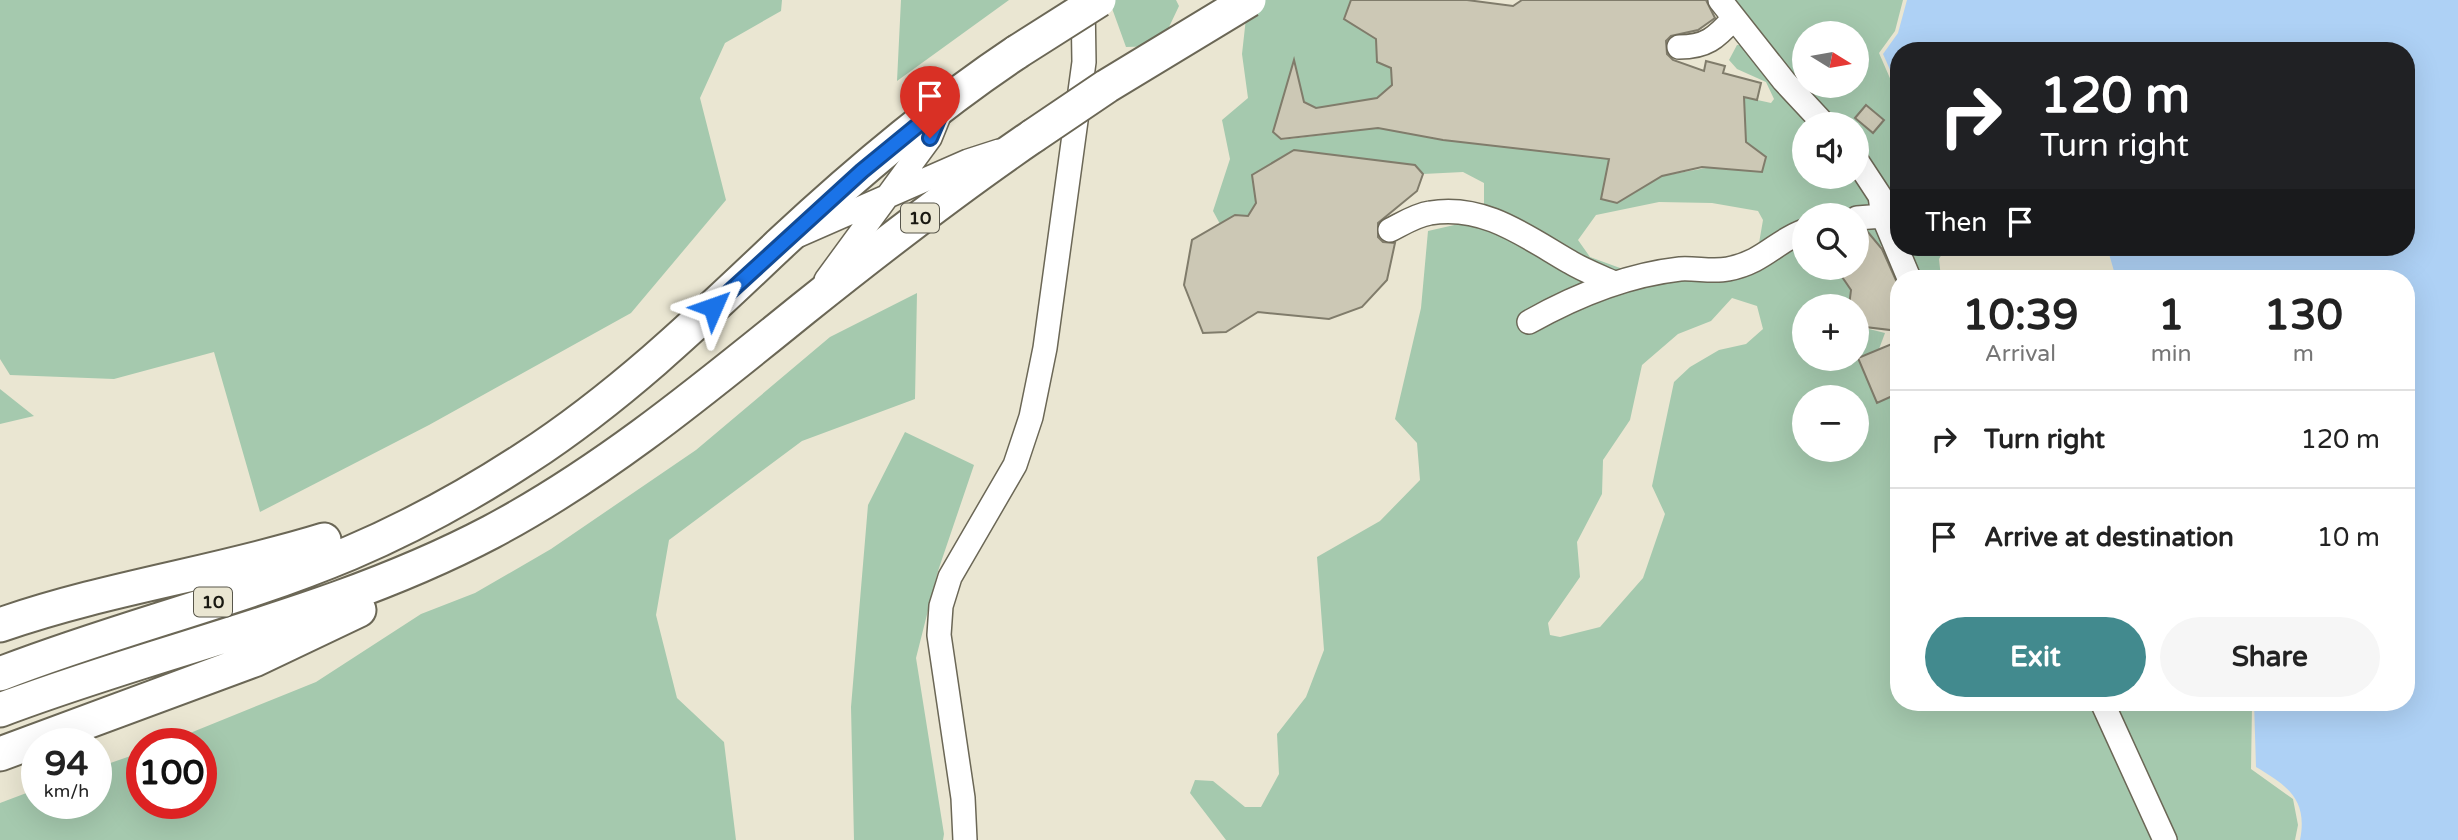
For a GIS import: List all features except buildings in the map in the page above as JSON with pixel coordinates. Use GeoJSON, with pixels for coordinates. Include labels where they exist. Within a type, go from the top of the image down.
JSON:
{"type":"FeatureCollection","features":[{"type":"Feature","properties":{"kind":"highway","name":"10"},"geometry":{"type":"LineString","coordinates":[[0,674],[325,562],[422,519],[528,457],[607,399],[871,163],[945,103],[1017,52],[1099,0]]}},
{"type":"Feature","properties":{"kind":"highway","name":"10"},"geometry":{"type":"LineString","coordinates":[[0,710],[80,681],[290,616],[425,565],[533,508],[610,458],[1028,139],[1107,86],[1249,0]]}},
{"type":"Feature","properties":{"kind":"highway"},"geometry":{"type":"LineString","coordinates":[[0,625],[117,591],[268,558],[360,527],[422,519]]}},
{"type":"Feature","properties":{"kind":"highway"},"geometry":{"type":"LineString","coordinates":[[0,754],[205,679],[296,642],[358,610],[425,565]]}},
{"type":"Feature","properties":{"kind":"street"},"geometry":{"type":"LineString","coordinates":[[965,840],[963,798],[939,635],[941,606],[950,577],[1014,465],[1031,417],[1045,348],[1084,62],[1083,0]]}},
{"type":"Feature","properties":{"kind":"street"},"geometry":{"type":"LineString","coordinates":[[1679,47],[1697,47],[1713,40],[1727,9],[1814,112]]}},
{"type":"Feature","properties":{"kind":"street"},"geometry":{"type":"LineString","coordinates":[[810,303],[930,138],[945,103]]}},
{"type":"Feature","properties":{"kind":"street"},"geometry":{"type":"LineString","coordinates":[[774,250],[968,161],[1028,139]]}},
{"type":"Feature","properties":{"kind":"street"},"geometry":{"type":"LineString","coordinates":[[1869,179],[1880,196],[1883,216],[1890,233]]}},
{"type":"Feature","properties":{"kind":"street"},"geometry":{"type":"LineString","coordinates":[[1390,230],[1427,213],[1459,211],[1495,219],[1527,234],[1571,263],[1614,282]]}},
{"type":"Feature","properties":{"kind":"street"},"geometry":{"type":"LineString","coordinates":[[1869,217],[1883,216]]}},
{"type":"Feature","properties":{"kind":"street"},"geometry":{"type":"LineString","coordinates":[[1529,322],[1565,302],[1614,282],[1681,269],[1727,269],[1761,259],[1792,239]]}},
{"type":"Feature","properties":{"kind":"street"},"geometry":{"type":"LineString","coordinates":[[2106,711],[2165,840]]}},
{"type":"Feature","properties":{"kind":"green space"},"geometry":{"type":"Polygon","coordinates":[[[0,0],[782,0],[781,11],[725,43],[700,98],[726,200],[631,313],[429,425],[260,512],[214,352],[114,379],[10,375],[0,359],[0,0]]]}},
{"type":"Feature","properties":{"kind":"green space"},"geometry":{"type":"Polygon","coordinates":[[[901,0],[1009,0],[897,81],[901,0]]]}},
{"type":"Feature","properties":{"kind":"green space"},"geometry":{"type":"Polygon","coordinates":[[[1109,0],[1176,0],[1179,6],[1160,46],[1126,47],[1109,0]]]}},
{"type":"Feature","properties":{"kind":"green space"},"geometry":{"type":"Polygon","coordinates":[[[1248,0],[1351,0],[1344,19],[1376,39],[1377,61],[1391,68],[1392,85],[1377,98],[1316,108],[1304,101],[1298,76],[1290,76],[1274,132],[1281,140],[1378,128],[1443,140],[1609,159],[1601,199],[1617,202],[1662,176],[1766,157],[1746,142],[1744,97],[1771,103],[1774,99],[1766,82],[1737,69],[1729,60],[1737,45],[1746,45],[1805,112],[1792,112],[1792,189],[1866,189],[1885,242],[1880,247],[1869,235],[1869,203],[1792,203],[1792,280],[1844,280],[1851,290],[1850,294],[1792,294],[1792,371],[1863,371],[1877,403],[1890,397],[1890,711],[2252,711],[2251,769],[2293,799],[2298,825],[2295,840],[1226,840],[1190,793],[1195,780],[1213,781],[1245,807],[1261,807],[1279,774],[1277,734],[1306,697],[1324,650],[1317,557],[1380,521],[1420,480],[1417,443],[1395,419],[1421,308],[1428,231],[1463,223],[1484,204],[1484,183],[1463,172],[1423,174],[1415,165],[1333,155],[1283,156],[1252,175],[1256,203],[1248,216],[1235,215],[1220,224],[1213,211],[1230,159],[1222,120],[1248,98],[1242,54],[1248,0]],[[1659,202],[1596,215],[1578,240],[1590,257],[1620,268],[1726,263],[1758,249],[1763,220],[1758,211],[1712,203],[1659,202]],[[1732,298],[1711,321],[1678,334],[1642,365],[1630,420],[1603,460],[1602,494],[1577,542],[1580,577],[1548,623],[1550,635],[1560,637],[1600,627],[1643,578],[1665,514],[1652,486],[1674,382],[1690,367],[1719,350],[1746,344],[1763,329],[1757,306],[1732,298]]]}},
{"type":"Feature","properties":{"kind":"green space"},"geometry":{"type":"Polygon","coordinates":[[[1735,0],[1903,0],[1895,31],[1879,53],[1890,78],[1889,194],[1869,159],[1869,112],[1824,112],[1812,98],[1869,98],[1869,21],[1792,21],[1792,74],[1759,35],[1735,0]]]}},
{"type":"Feature","properties":{"kind":"green space"},"geometry":{"type":"Polygon","coordinates":[[[1907,256],[1941,256],[1940,270],[1913,270],[1907,256]]]}},
{"type":"Feature","properties":{"kind":"green space"},"geometry":{"type":"Polygon","coordinates":[[[917,293],[915,399],[802,441],[669,540],[656,615],[677,698],[724,742],[736,840],[0,840],[0,803],[21,795],[21,819],[112,819],[112,762],[126,758],[126,819],[217,819],[217,728],[202,728],[316,682],[421,614],[475,593],[551,549],[696,450],[830,337],[917,293]]]}},
{"type":"Feature","properties":{"kind":"green space"},"geometry":{"type":"Polygon","coordinates":[[[1869,329],[1885,333],[1879,349],[1869,354],[1869,329]]]}},
{"type":"Feature","properties":{"kind":"green space"},"geometry":{"type":"Polygon","coordinates":[[[0,389],[34,416],[0,424],[0,389]]]}},
{"type":"Feature","properties":{"kind":"green space"},"geometry":{"type":"Polygon","coordinates":[[[905,432],[974,465],[938,571],[916,658],[944,834],[943,840],[854,840],[851,707],[868,505],[905,432]]]}},
{"type":"Feature","properties":{"kind":"water"},"geometry":{"type":"Polygon","coordinates":[[[1907,0],[2458,0],[2458,840],[2300,840],[2302,826],[2298,804],[2286,788],[2256,767],[2254,711],[2415,711],[2415,270],[2114,270],[2110,256],[2415,256],[2415,42],[1892,42],[1898,33],[1907,0]]]}},
{"type":"Feature","properties":{"kind":"water"},"geometry":{"type":"Polygon","coordinates":[[[1890,44],[1890,70],[1883,54],[1890,44]]]}},
{"type":"Feature","properties":{"kind":"route"},"geometry":{"type":"LineString","coordinates":[[713,307],[862,171],[945,103],[930,138]]}}]}
